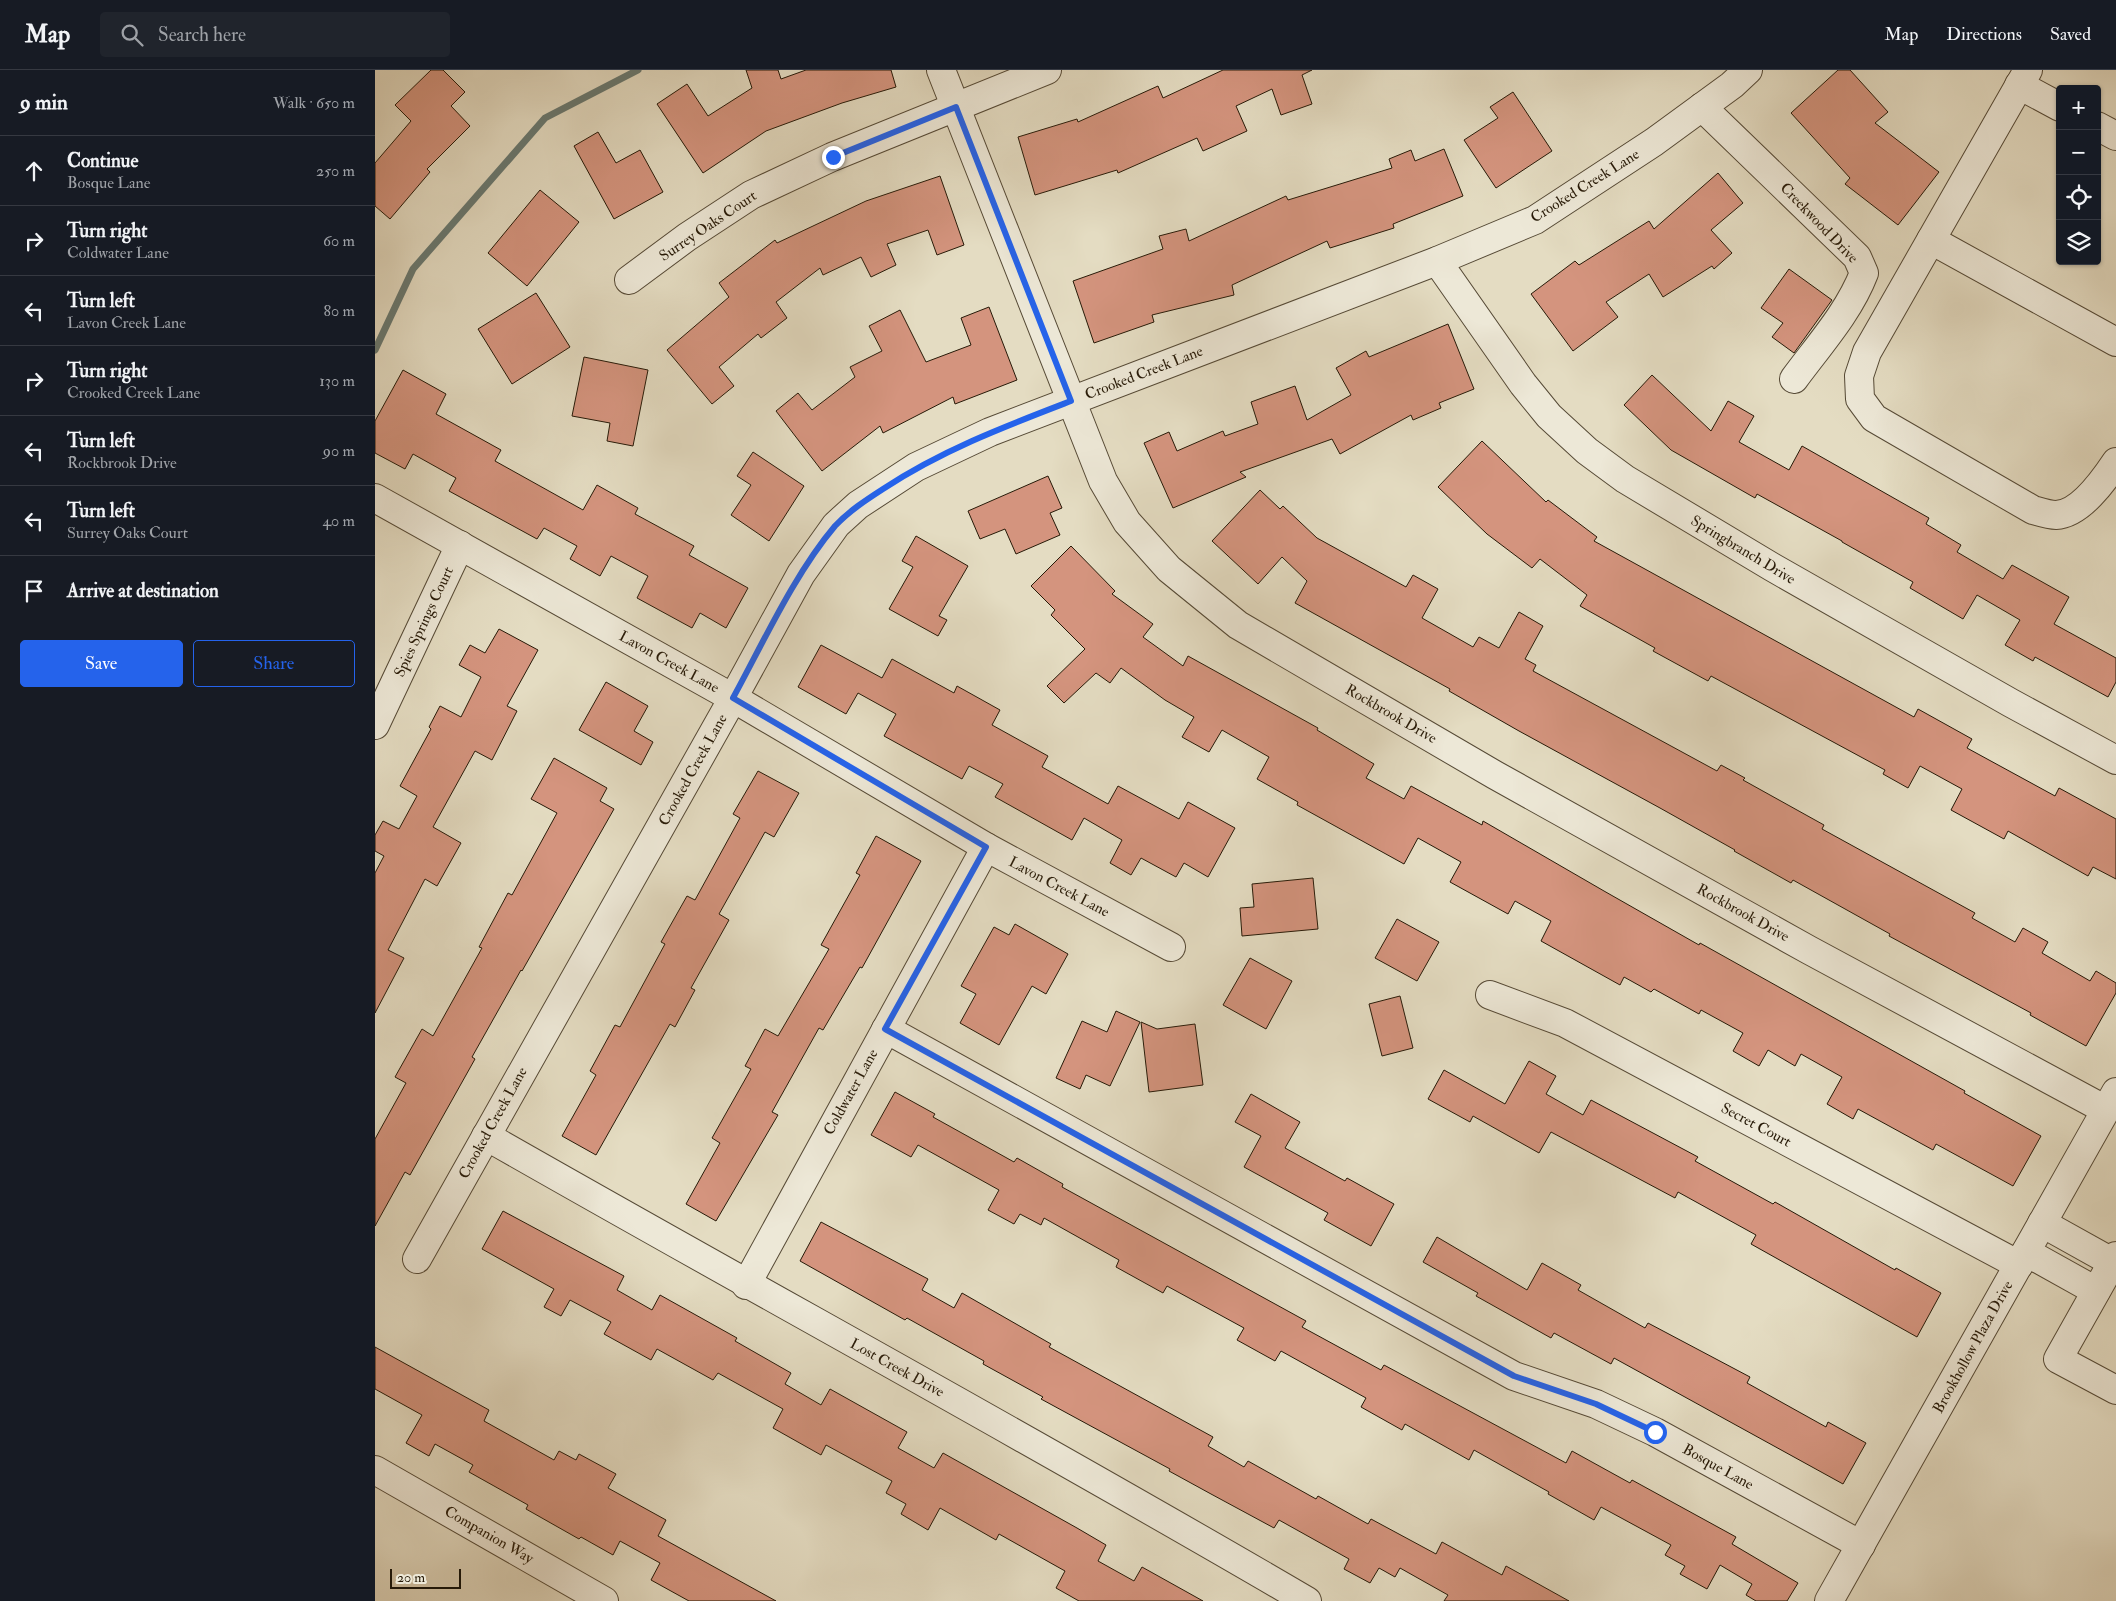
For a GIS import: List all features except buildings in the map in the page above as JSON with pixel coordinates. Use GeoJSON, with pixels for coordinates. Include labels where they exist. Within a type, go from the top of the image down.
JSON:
{"type":"FeatureCollection","features":[{"type":"Feature","properties":{"kind":"street","name":"Rockbrook Drive"},"geometry":{"type":"LineString","coordinates":[[941,70],[1103,481],[1127,522],[1169,569],[1239,625],[1504,780],[1809,950],[2111,1101]]}},
{"type":"Feature","properties":{"kind":"street","name":"Surrey Oaks Court"},"geometry":{"type":"LineString","coordinates":[[629,280],[687,237],[751,195],[833,157],[1047,70]]}},
{"type":"Feature","properties":{"kind":"street","name":"Crooked Creek Lane"},"geometry":{"type":"LineString","coordinates":[[417,1259],[801,574],[836,525],[858,505],[916,467],[990,432],[1437,261],[1535,220],[1654,142],[1732,85],[1748,70]]}},
{"type":"Feature","properties":{"kind":"street"},"geometry":{"type":"LineString","coordinates":[[2056,104],[2023,78],[1867,352],[1859,376],[1860,399],[1874,418],[2033,510],[2057,515],[2073,509],[2095,493],[2114,467]]}},
{"type":"Feature","properties":{"kind":"street","name":"Creekwood Drive"},"geometry":{"type":"LineString","coordinates":[[1702,107],[1857,257],[1864,273],[1846,309],[1794,379]]}},
{"type":"Feature","properties":{"kind":"street"},"geometry":{"type":"LineString","coordinates":[[2101,128],[2116,136]]}},
{"type":"Feature","properties":{"kind":"street"},"geometry":{"type":"LineString","coordinates":[[1931,240],[2116,342]]}},
{"type":"Feature","properties":{"kind":"street","name":"Springbranch Drive"},"geometry":{"type":"LineString","coordinates":[[1437,261],[1523,384],[1549,416],[1587,451],[1625,479],[1772,567],[2011,703],[2116,760]]}},
{"type":"Feature","properties":{"kind":"street","name":"Lavon Creek Lane"},"geometry":{"type":"LineString","coordinates":[[375,498],[733,698],[986,847],[1171,947]]}},
{"type":"Feature","properties":{"kind":"street","name":"Spies Springs Court"},"geometry":{"type":"LineString","coordinates":[[375,725],[460,545]]}},
{"type":"Feature","properties":{"kind":"street","name":"Coldwater Lane"},"geometry":{"type":"LineString","coordinates":[[746,1285],[986,847]]}},
{"type":"Feature","properties":{"kind":"street","name":"Secret Court"},"geometry":{"type":"LineString","coordinates":[[1490,995],[1565,1023],[2023,1259],[2096,1291]]}},
{"type":"Feature","properties":{"kind":"street","name":"Bosque Lane"},"geometry":{"type":"LineString","coordinates":[[885,1029],[1514,1376],[1596,1404],[1655,1432],[1861,1545]]}},
{"type":"Feature","properties":{"kind":"street","name":"Brookhollow Plaza Drive"},"geometry":{"type":"LineString","coordinates":[[1829,1601],[2111,1101]]}},
{"type":"Feature","properties":{"kind":"street","name":"Lost Creek Drive"},"geometry":{"type":"LineString","coordinates":[[486,1136],[746,1285],[1132,1499],[1307,1601]]}},
{"type":"Feature","properties":{"kind":"street"},"geometry":{"type":"LineString","coordinates":[[2042,1223],[2114,1259],[2058,1359],[2116,1390]]}},
{"type":"Feature","properties":{"kind":"street","name":"Companion Way"},"geometry":{"type":"LineString","coordinates":[[375,1470],[592,1598]]}},
{"type":"Feature","properties":{"kind":"waterway"},"geometry":{"type":"LineString","coordinates":[[375,350],[413,269],[545,118],[638,70]]}},
{"type":"Feature","properties":{"kind":"route"},"geometry":{"type":"LineString","coordinates":[[833,157],[956,107],[1071,401],[990,432],[916,467],[858,505],[836,525],[801,574],[733,698],[986,847],[885,1029],[1514,1376],[1596,1404],[1655,1432]]}}]}
